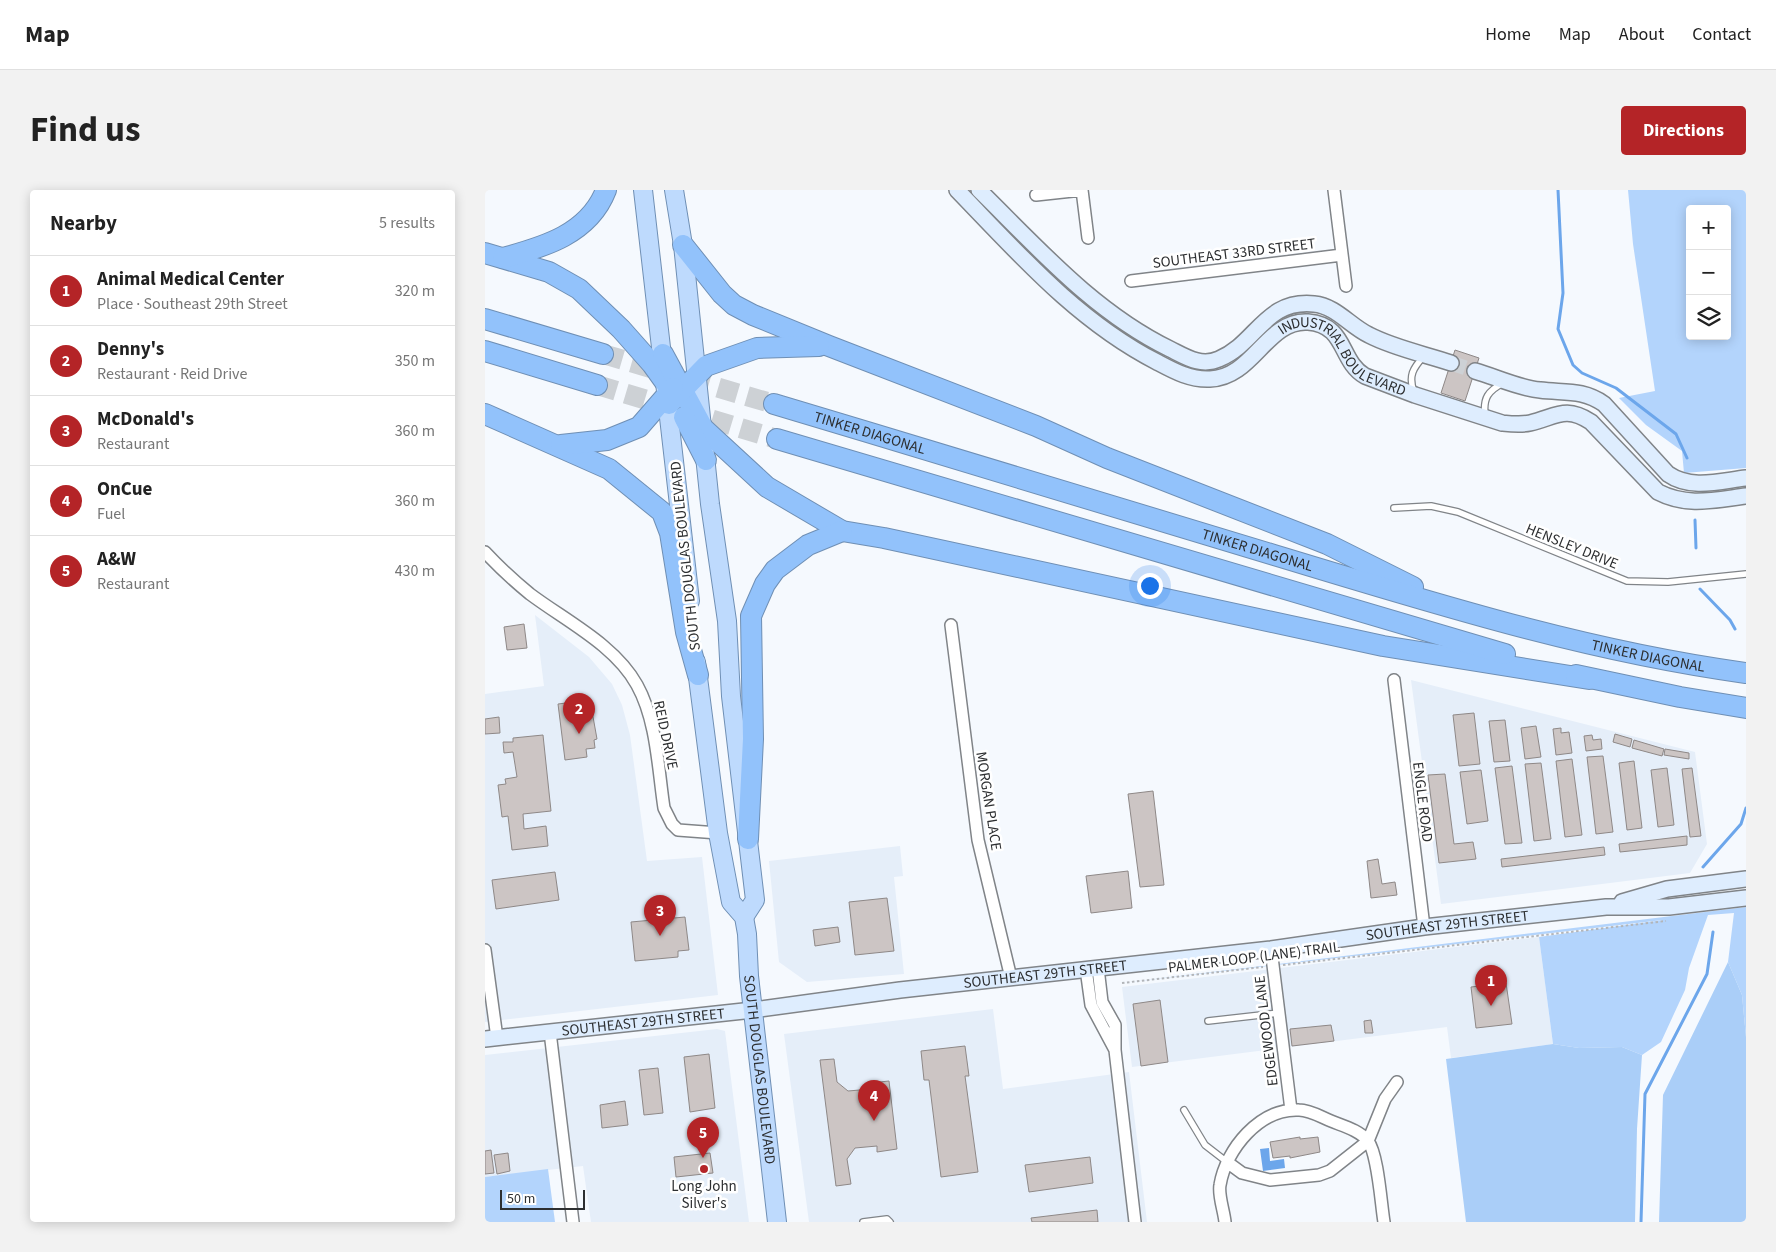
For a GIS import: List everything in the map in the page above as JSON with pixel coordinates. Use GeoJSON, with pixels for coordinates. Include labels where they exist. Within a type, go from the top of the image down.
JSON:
{"type":"FeatureCollection","features":[{"type":"Feature","properties":{"kind":"highway"},"geometry":{"type":"LineString","coordinates":[[494,255],[554,243],[581,225],[601,204],[607,190]]}},
{"type":"Feature","properties":{"kind":"highway"},"geometry":{"type":"LineString","coordinates":[[683,246],[734,305],[829,346],[1036,426],[1107,458],[1327,544],[1459,611]]}},
{"type":"Feature","properties":{"kind":"highway"},"geometry":{"type":"LineString","coordinates":[[494,255],[549,272],[579,289],[621,329],[703,428],[767,488],[842,531],[894,540],[1383,646],[1589,679]]}},
{"type":"Feature","properties":{"kind":"highway"},"geometry":{"type":"LineString","coordinates":[[485,319],[603,354]]}},
{"type":"Feature","properties":{"kind":"highway"},"geometry":{"type":"LineString","coordinates":[[561,446],[607,440],[631,431],[647,420],[696,368],[707,366],[757,348],[829,346]]}},
{"type":"Feature","properties":{"kind":"highway"},"geometry":{"type":"LineString","coordinates":[[485,351],[597,385]]}},
{"type":"Feature","properties":{"kind":"highway"},"geometry":{"type":"LineString","coordinates":[[663,354],[673,391],[706,460]]}},
{"type":"Feature","properties":{"kind":"highway","name":"TINKER DIAGONAL"},"geometry":{"type":"LineString","coordinates":[[774,404],[1459,611],[1596,646],[1687,665],[1746,673]]}},
{"type":"Feature","properties":{"kind":"highway"},"geometry":{"type":"LineString","coordinates":[[485,414],[561,446],[609,469],[662,512],[670,533],[686,632],[698,675]]}},
{"type":"Feature","properties":{"kind":"highway","name":"TINKER DIAGONAL"},"geometry":{"type":"LineString","coordinates":[[777,439],[1589,679],[1746,708]]}},
{"type":"Feature","properties":{"kind":"highway"},"geometry":{"type":"LineString","coordinates":[[748,840],[753,738],[751,616],[765,584],[775,570],[808,545],[842,531]]}},
{"type":"Feature","properties":{"kind":"main road"},"geometry":{"type":"LineString","coordinates":[[643,190],[663,354]]}},
{"type":"Feature","properties":{"kind":"main road","name":"SOUTH DOUGLAS BOULEVARD"},"geometry":{"type":"LineString","coordinates":[[674,190],[683,246],[706,460],[727,621],[731,696],[755,900],[744,917]]}},
{"type":"Feature","properties":{"kind":"main road","name":"INDUSTRIAL BOULEVARD"},"geometry":{"type":"LineString","coordinates":[[957,190],[1079,312],[1139,353],[1189,377],[1210,379],[1227,376],[1242,367],[1282,328],[1294,323],[1320,324],[1335,332],[1359,372],[1415,395],[1516,425],[1531,423],[1554,414],[1569,412],[1581,415],[1591,422],[1658,492],[1670,498],[1685,502],[1746,496]]}},
{"type":"Feature","properties":{"kind":"main road","name":"INDUSTRIAL BOULEVARD"},"geometry":{"type":"LineString","coordinates":[[979,190],[1083,291],[1119,319],[1157,342],[1196,361],[1208,362],[1230,354],[1270,316],[1282,308],[1299,304],[1315,304],[1333,310],[1367,335],[1451,363]]}},
{"type":"Feature","properties":{"kind":"main road"},"geometry":{"type":"LineString","coordinates":[[1475,371],[1538,390],[1572,391],[1595,398],[1604,404],[1668,474],[1677,480],[1690,484],[1746,478]]}},
{"type":"Feature","properties":{"kind":"main road","name":"SOUTH DOUGLAS BOULEVARD"},"geometry":{"type":"LineString","coordinates":[[673,391],[698,675],[718,833],[731,902],[744,917],[777,1222]]}},
{"type":"Feature","properties":{"kind":"main road","name":"SOUTHEAST 29TH STREET"},"geometry":{"type":"LineString","coordinates":[[1606,907],[1667,889],[1746,879]]}},
{"type":"Feature","properties":{"kind":"main road","name":"SOUTHEAST 29TH STREET"},"geometry":{"type":"LineString","coordinates":[[491,1038],[753,1010],[892,991],[1271,949],[1424,927],[1606,907],[1669,907],[1746,898]]}},
{"type":"Feature","properties":{"kind":"street"},"geometry":{"type":"LineString","coordinates":[[1036,195],[1082,190],[1088,238]]}},
{"type":"Feature","properties":{"kind":"street"},"geometry":{"type":"LineString","coordinates":[[1334,190],[1346,286]]}},
{"type":"Feature","properties":{"kind":"street","name":"SOUTHEAST 33RD STREET"},"geometry":{"type":"LineString","coordinates":[[1131,281],[1342,255]]}},
{"type":"Feature","properties":{"kind":"street","name":"REID DRIVE"},"geometry":{"type":"LineString","coordinates":[[485,552],[530,593],[621,663],[637,686],[649,714],[664,808],[669,819],[678,830],[718,833]]}},
{"type":"Feature","properties":{"kind":"street","name":"MORGAN PLACE"},"geometry":{"type":"LineString","coordinates":[[951,625],[978,840],[1011,978]]}},
{"type":"Feature","properties":{"kind":"street","name":"ENGLE ROAD"},"geometry":{"type":"LineString","coordinates":[[1394,680],[1424,927]]}},
{"type":"Feature","properties":{"kind":"street","name":"EDGEWOOD LANE"},"geometry":{"type":"LineString","coordinates":[[1271,949],[1291,1110]]}},
{"type":"Feature","properties":{"kind":"street"},"geometry":{"type":"LineString","coordinates":[[485,950],[491,1038]]}},
{"type":"Feature","properties":{"kind":"street"},"geometry":{"type":"LineString","coordinates":[[1092,969],[1091,1005],[1115,1050],[1135,1222]]}},
{"type":"Feature","properties":{"kind":"street"},"geometry":{"type":"LineString","coordinates":[[550,1032],[573,1222]]}},
{"type":"Feature","properties":{"kind":"street"},"geometry":{"type":"LineString","coordinates":[[1227,1162],[1242,1173],[1270,1180],[1319,1175],[1330,1171],[1368,1141],[1385,1099],[1397,1082]]}},
{"type":"Feature","properties":{"kind":"street"},"geometry":{"type":"LineString","coordinates":[[1225,1222],[1219,1186],[1227,1162],[1239,1141],[1251,1128],[1291,1110],[1302,1110],[1355,1131],[1368,1141],[1376,1165],[1383,1222]]}},
{"type":"Feature","properties":{"kind":"lane"},"geometry":{"type":"LineString","coordinates":[[1415,395],[1411,384],[1412,370],[1426,355]]}},
{"type":"Feature","properties":{"kind":"lane"},"geometry":{"type":"LineString","coordinates":[[1485,417],[1484,403],[1488,393],[1507,380]]}},
{"type":"Feature","properties":{"kind":"lane","name":"HENSLEY DRIVE"},"geometry":{"type":"LineString","coordinates":[[1394,508],[1431,506],[1458,512],[1627,581],[1668,582],[1746,574]]}},
{"type":"Feature","properties":{"kind":"lane"},"geometry":{"type":"LineString","coordinates":[[1208,1021],[1279,1013]]}},
{"type":"Feature","properties":{"kind":"lane"},"geometry":{"type":"LineString","coordinates":[[1184,1110],[1205,1145],[1227,1162]]}},
{"type":"Feature","properties":{"kind":"lane"},"geometry":{"type":"LineString","coordinates":[[863,1222],[887,1219],[890,1222]]}},
{"type":"Feature","properties":{"kind":"path","name":"PALMER LOOP (LANE) TRAIL"},"geometry":{"type":"LineString","coordinates":[[1280,965],[1667,921]]}},
{"type":"Feature","properties":{"kind":"path","name":"PALMER LOOP (LANE) TRAIL"},"geometry":{"type":"LineString","coordinates":[[1121,983],[1270,966]]}},
{"type":"Feature","properties":{"kind":"shaded area"},"geometry":{"type":"Polygon","coordinates":[[[1628,190],[1746,190],[1746,468],[1684,473],[1682,451],[1646,425],[1619,398],[1655,391],[1633,244],[1628,190]]]}},
{"type":"Feature","properties":{"kind":"shaded area"},"geometry":{"type":"Polygon","coordinates":[[[535,615],[589,657],[612,684],[622,705],[630,735],[647,861],[702,857],[718,995],[485,1022],[485,694],[544,686],[535,615]]]}},
{"type":"Feature","properties":{"kind":"shaded area"},"geometry":{"type":"Polygon","coordinates":[[[1411,680],[1695,752],[1707,844],[1690,873],[1441,904],[1411,680]]]}},
{"type":"Feature","properties":{"kind":"shaded area"},"geometry":{"type":"Polygon","coordinates":[[[900,846],[903,876],[894,877],[904,974],[807,982],[779,962],[769,861],[900,846]]]}},
{"type":"Feature","properties":{"kind":"shaded area"},"geometry":{"type":"Polygon","coordinates":[[[1746,907],[1746,1037],[1742,995],[1728,962],[1734,913],[1708,915],[1689,968],[1685,990],[1661,1042],[1642,1055],[1622,1047],[1579,1048],[1553,1044],[1539,937],[1663,920],[1122,983],[1746,907]]]}},
{"type":"Feature","properties":{"kind":"shaded area"},"geometry":{"type":"Polygon","coordinates":[[[1539,937],[1553,1044],[1451,1058],[1447,1027],[1132,1067],[1122,987],[1539,937]]]}},
{"type":"Feature","properties":{"kind":"shaded area"},"geometry":{"type":"Polygon","coordinates":[[[1728,962],[1742,995],[1746,1037],[1746,1222],[1659,1222],[1663,1095],[1728,962]]]}},
{"type":"Feature","properties":{"kind":"shaded area"},"geometry":{"type":"Polygon","coordinates":[[[993,1009],[1003,1089],[1129,1072],[1147,1222],[809,1222],[784,1034],[993,1009]]]}},
{"type":"Feature","properties":{"kind":"shaded area"},"geometry":{"type":"Polygon","coordinates":[[[717,1029],[725,1031],[749,1222],[591,1222],[583,1166],[485,1177],[485,1055],[717,1029]]]}},
{"type":"Feature","properties":{"kind":"shaded area"},"geometry":{"type":"Polygon","coordinates":[[[1553,1044],[1579,1048],[1622,1047],[1642,1055],[1637,1129],[1635,1222],[1466,1222],[1446,1059],[1553,1044]]]}},
{"type":"Feature","properties":{"kind":"shaded area"},"geometry":{"type":"Polygon","coordinates":[[[1269,1148],[1270,1161],[1284,1159],[1285,1168],[1263,1171],[1260,1149],[1269,1148]]]}},
{"type":"Feature","properties":{"kind":"shaded area"},"geometry":{"type":"Polygon","coordinates":[[[548,1169],[555,1222],[485,1222],[485,1177],[548,1169]]]}},
{"type":"Feature","properties":{"kind":"building"},"geometry":{"type":"Polygon","coordinates":[[[1455,350],[1479,358],[1465,401],[1441,393],[1455,350]]]}},
{"type":"Feature","properties":{"kind":"building"},"geometry":{"type":"Polygon","coordinates":[[[524,624],[527,648],[507,650],[504,627],[524,624]]]}},
{"type":"Feature","properties":{"kind":"building"},"geometry":{"type":"Polygon","coordinates":[[[590,700],[597,739],[594,740],[595,748],[586,749],[587,757],[565,760],[558,704],[590,700]]]}},
{"type":"Feature","properties":{"kind":"building"},"geometry":{"type":"Polygon","coordinates":[[[1474,713],[1480,764],[1459,766],[1453,715],[1474,713]]]}},
{"type":"Feature","properties":{"kind":"building"},"geometry":{"type":"Polygon","coordinates":[[[499,717],[500,733],[485,734],[485,719],[499,717]]]}},
{"type":"Feature","properties":{"kind":"building"},"geometry":{"type":"Polygon","coordinates":[[[1505,720],[1510,761],[1494,762],[1489,721],[1505,720]]]}},
{"type":"Feature","properties":{"kind":"building"},"geometry":{"type":"Polygon","coordinates":[[[1536,726],[1541,757],[1525,759],[1521,728],[1536,726]]]}},
{"type":"Feature","properties":{"kind":"building"},"geometry":{"type":"Polygon","coordinates":[[[1561,728],[1561,733],[1569,732],[1572,753],[1556,755],[1553,729],[1561,728]]]}},
{"type":"Feature","properties":{"kind":"building"},"geometry":{"type":"Polygon","coordinates":[[[1615,734],[1632,739],[1630,747],[1613,742],[1615,734]]]}},
{"type":"Feature","properties":{"kind":"building"},"geometry":{"type":"Polygon","coordinates":[[[543,735],[551,811],[523,814],[524,829],[546,826],[548,846],[512,850],[508,816],[502,817],[498,785],[506,784],[505,779],[517,777],[513,752],[504,753],[503,742],[513,742],[513,738],[543,735]]]}},
{"type":"Feature","properties":{"kind":"building"},"geometry":{"type":"Polygon","coordinates":[[[1592,735],[1593,740],[1601,739],[1602,749],[1586,751],[1584,736],[1592,735]]]}},
{"type":"Feature","properties":{"kind":"building"},"geometry":{"type":"Polygon","coordinates":[[[1634,740],[1664,749],[1662,756],[1632,748],[1634,740]]]}},
{"type":"Feature","properties":{"kind":"building"},"geometry":{"type":"Polygon","coordinates":[[[1665,749],[1689,753],[1689,759],[1664,755],[1665,749]]]}},
{"type":"Feature","properties":{"kind":"building"},"geometry":{"type":"Polygon","coordinates":[[[1603,756],[1613,832],[1596,834],[1587,757],[1603,756]]]}},
{"type":"Feature","properties":{"kind":"building"},"geometry":{"type":"Polygon","coordinates":[[[1572,759],[1582,835],[1565,837],[1556,761],[1572,759]]]}},
{"type":"Feature","properties":{"kind":"building"},"geometry":{"type":"Polygon","coordinates":[[[1634,761],[1642,828],[1627,830],[1619,763],[1634,761]]]}},
{"type":"Feature","properties":{"kind":"building"},"geometry":{"type":"Polygon","coordinates":[[[1541,763],[1551,839],[1534,841],[1525,764],[1541,763]]]}},
{"type":"Feature","properties":{"kind":"building"},"geometry":{"type":"Polygon","coordinates":[[[1512,766],[1522,843],[1505,844],[1495,768],[1512,766]]]}},
{"type":"Feature","properties":{"kind":"building"},"geometry":{"type":"Polygon","coordinates":[[[1667,768],[1674,825],[1658,827],[1651,770],[1667,768]]]}},
{"type":"Feature","properties":{"kind":"building"},"geometry":{"type":"Polygon","coordinates":[[[1692,768],[1701,836],[1690,837],[1682,769],[1692,768]]]}},
{"type":"Feature","properties":{"kind":"building"},"geometry":{"type":"Polygon","coordinates":[[[1481,770],[1488,821],[1467,824],[1460,772],[1481,770]]]}},
{"type":"Feature","properties":{"kind":"building"},"geometry":{"type":"Polygon","coordinates":[[[1445,774],[1454,844],[1473,842],[1476,859],[1439,863],[1428,775],[1445,774]]]}},
{"type":"Feature","properties":{"kind":"building"},"geometry":{"type":"Polygon","coordinates":[[[1153,791],[1164,885],[1140,887],[1128,794],[1153,791]]]}},
{"type":"Feature","properties":{"kind":"building"},"geometry":{"type":"Polygon","coordinates":[[[1687,836],[1687,845],[1620,852],[1619,844],[1687,836]]]}},
{"type":"Feature","properties":{"kind":"building"},"geometry":{"type":"Polygon","coordinates":[[[1604,847],[1605,855],[1502,867],[1501,859],[1604,847]]]}},
{"type":"Feature","properties":{"kind":"building"},"geometry":{"type":"Polygon","coordinates":[[[1378,859],[1382,884],[1395,882],[1397,895],[1371,898],[1367,861],[1378,859]]]}},
{"type":"Feature","properties":{"kind":"building"},"geometry":{"type":"Polygon","coordinates":[[[1128,871],[1132,908],[1091,913],[1086,876],[1128,871]]]}},
{"type":"Feature","properties":{"kind":"building"},"geometry":{"type":"Polygon","coordinates":[[[555,872],[559,900],[496,909],[492,880],[555,872]]]}},
{"type":"Feature","properties":{"kind":"building"},"geometry":{"type":"Polygon","coordinates":[[[887,898],[894,951],[855,955],[849,902],[887,898]]]}},
{"type":"Feature","properties":{"kind":"building"},"geometry":{"type":"Polygon","coordinates":[[[685,917],[689,950],[678,951],[678,957],[635,961],[631,922],[685,917]]]}},
{"type":"Feature","properties":{"kind":"building"},"geometry":{"type":"Polygon","coordinates":[[[838,927],[840,942],[815,946],[813,930],[838,927]]]}},
{"type":"Feature","properties":{"kind":"building"},"geometry":{"type":"Polygon","coordinates":[[[1506,983],[1512,1024],[1476,1028],[1471,987],[1506,983]]]}},
{"type":"Feature","properties":{"kind":"building"},"geometry":{"type":"Polygon","coordinates":[[[1160,1000],[1168,1062],[1141,1066],[1133,1004],[1160,1000]]]}},
{"type":"Feature","properties":{"kind":"building"},"geometry":{"type":"Polygon","coordinates":[[[1371,1020],[1373,1033],[1365,1033],[1364,1021],[1371,1020]]]}},
{"type":"Feature","properties":{"kind":"building"},"geometry":{"type":"Polygon","coordinates":[[[1331,1025],[1334,1041],[1292,1046],[1290,1029],[1331,1025]]]}},
{"type":"Feature","properties":{"kind":"building"},"geometry":{"type":"Polygon","coordinates":[[[965,1046],[969,1076],[965,1076],[978,1172],[941,1177],[929,1080],[924,1080],[921,1051],[965,1046]]]}},
{"type":"Feature","properties":{"kind":"building"},"geometry":{"type":"Polygon","coordinates":[[[709,1054],[715,1108],[690,1112],[684,1057],[709,1054]]]}},
{"type":"Feature","properties":{"kind":"building"},"geometry":{"type":"Polygon","coordinates":[[[834,1059],[837,1082],[848,1091],[871,1089],[870,1083],[889,1081],[897,1149],[877,1152],[877,1146],[855,1148],[847,1159],[851,1184],[836,1186],[820,1060],[834,1059]]]}},
{"type":"Feature","properties":{"kind":"building"},"geometry":{"type":"Polygon","coordinates":[[[658,1068],[663,1113],[644,1115],[639,1070],[658,1068]]]}},
{"type":"Feature","properties":{"kind":"building"},"geometry":{"type":"Polygon","coordinates":[[[625,1101],[628,1125],[602,1128],[600,1105],[625,1101]]]}},
{"type":"Feature","properties":{"kind":"building"},"geometry":{"type":"Polygon","coordinates":[[[1300,1137],[1300,1139],[1318,1137],[1320,1152],[1290,1158],[1290,1156],[1273,1158],[1270,1142],[1300,1137]]]}},
{"type":"Feature","properties":{"kind":"building"},"geometry":{"type":"Polygon","coordinates":[[[491,1150],[494,1173],[485,1174],[485,1151],[491,1150]]]}},
{"type":"Feature","properties":{"kind":"building"},"geometry":{"type":"Polygon","coordinates":[[[508,1153],[510,1171],[497,1174],[494,1155],[508,1153]]]}},
{"type":"Feature","properties":{"kind":"building"},"geometry":{"type":"Polygon","coordinates":[[[710,1153],[713,1173],[676,1177],[674,1157],[710,1153]]]}},
{"type":"Feature","properties":{"kind":"building"},"geometry":{"type":"Polygon","coordinates":[[[1090,1157],[1093,1183],[1029,1192],[1025,1165],[1090,1157]]]}},
{"type":"Feature","properties":{"kind":"building"},"geometry":{"type":"Polygon","coordinates":[[[1097,1210],[1098,1222],[1032,1222],[1031,1218],[1097,1210]]]}},
{"type":"Feature","properties":{"kind":"waterway"},"geometry":{"type":"LineString","coordinates":[[1558,190],[1563,293],[1558,329],[1573,365],[1582,373],[1616,388],[1676,434],[1687,458]]}},
{"type":"Feature","properties":{"kind":"waterway"},"geometry":{"type":"LineString","coordinates":[[1695,520],[1696,548]]}},
{"type":"Feature","properties":{"kind":"waterway"},"geometry":{"type":"LineString","coordinates":[[1700,589],[1730,620],[1735,629]]}},
{"type":"Feature","properties":{"kind":"waterway"},"geometry":{"type":"LineString","coordinates":[[1703,867],[1741,824],[1746,808]]}},
{"type":"Feature","properties":{"kind":"waterway"},"geometry":{"type":"LineString","coordinates":[[1641,1222],[1645,1094],[1707,974],[1713,932]]}},
{"type":"Feature","properties":{"kind":"tunnel"},"geometry":{"type":"LineString","coordinates":[[603,354],[774,404]]}},
{"type":"Feature","properties":{"kind":"tunnel"},"geometry":{"type":"LineString","coordinates":[[1451,363],[1475,371]]}},
{"type":"Feature","properties":{"kind":"tunnel"},"geometry":{"type":"LineString","coordinates":[[597,385],[777,439]]}},
{"type":"Feature","properties":{"kind":"place","name":"Denny's"},"geometry":{"type":"Point","coordinates":[579,734]}},
{"type":"Feature","properties":{"kind":"place","name":"McDonald's"},"geometry":{"type":"Point","coordinates":[660,936]}},
{"type":"Feature","properties":{"kind":"place","name":"Animal Medical Center"},"geometry":{"type":"Point","coordinates":[1491,1006]}},
{"type":"Feature","properties":{"kind":"place","name":"OnCue"},"geometry":{"type":"Point","coordinates":[874,1121]}},
{"type":"Feature","properties":{"kind":"place","name":"A&W"},"geometry":{"type":"Point","coordinates":[703,1158]}},
{"type":"Feature","properties":{"kind":"place","name":"Long John Silver's"},"geometry":{"type":"Point","coordinates":[704,1169]}}]}
